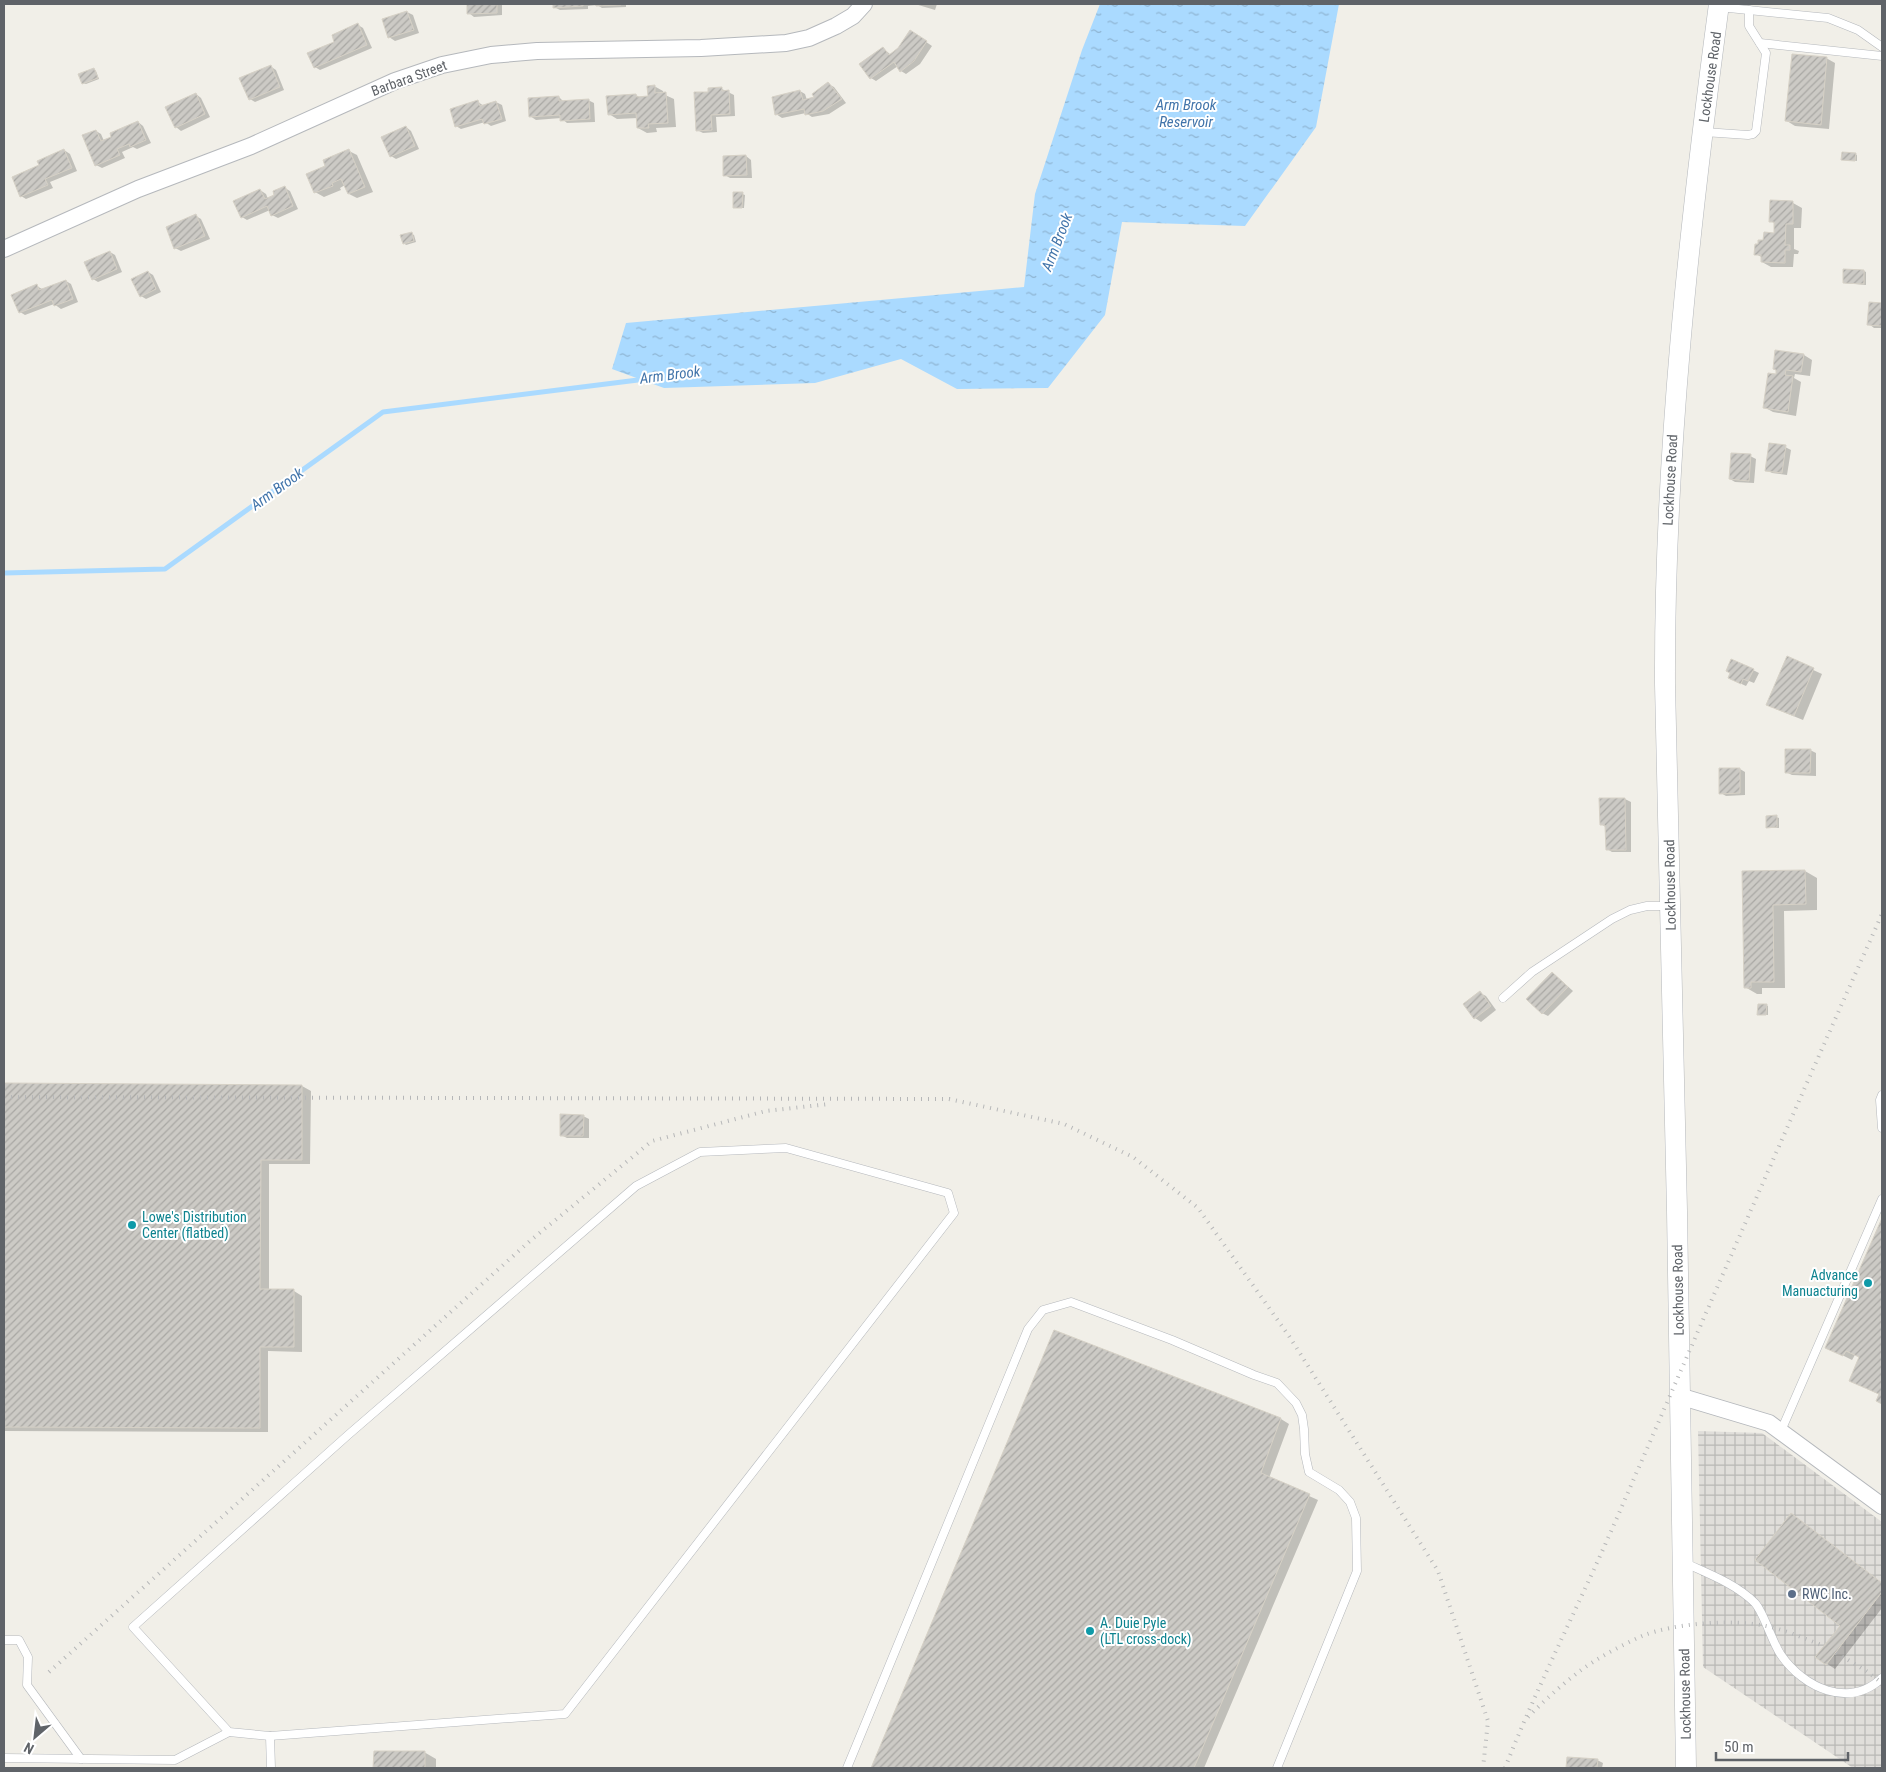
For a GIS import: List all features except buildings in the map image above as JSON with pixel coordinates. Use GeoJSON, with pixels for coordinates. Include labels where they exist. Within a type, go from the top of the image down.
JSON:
{"type":"FeatureCollection","features":[{"type":"Feature","properties":{"kind":"street","name":"Barbara Street"},"geometry":{"type":"LineString","coordinates":[[4,249],[138,189],[251,146],[396,81],[426,70],[483,57],[537,51],[701,48],[786,43],[809,38],[836,26],[854,16],[864,4]]}},
{"type":"Feature","properties":{"kind":"street","name":"Lockhouse Road"},"geometry":{"type":"LineString","coordinates":[[1686,1768],[1665,602],[1667,525],[1678,361],[1702,132],[1719,5]]}},
{"type":"Feature","properties":{"kind":"street"},"geometry":{"type":"LineString","coordinates":[[1680,1396],[1769,1423],[1882,1506]]}},
{"type":"Feature","properties":{"kind":"lane"},"geometry":{"type":"LineString","coordinates":[[1719,5],[1828,18],[1858,30],[1882,47]]}},
{"type":"Feature","properties":{"kind":"lane"},"geometry":{"type":"LineString","coordinates":[[1702,132],[1748,135],[1756,131],[1766,53],[1749,26],[1749,10]]}},
{"type":"Feature","properties":{"kind":"lane"},"geometry":{"type":"LineString","coordinates":[[1760,43],[1882,56]]}},
{"type":"Feature","properties":{"kind":"lane"},"geometry":{"type":"LineString","coordinates":[[1503,998],[1532,972],[1612,919],[1630,910],[1647,906],[1670,906]]}},
{"type":"Feature","properties":{"kind":"lane"},"geometry":{"type":"LineString","coordinates":[[1882,1095],[1880,1100],[1882,1128]]}},
{"type":"Feature","properties":{"kind":"lane"},"geometry":{"type":"LineString","coordinates":[[4,1758],[174,1760],[229,1732],[270,1736],[565,1714],[954,1213],[948,1193],[786,1148],[700,1152],[636,1186],[348,1435],[133,1627],[229,1732]]}},
{"type":"Feature","properties":{"kind":"lane"},"geometry":{"type":"LineString","coordinates":[[1781,1431],[1882,1200]]}},
{"type":"Feature","properties":{"kind":"lane"},"geometry":{"type":"LineString","coordinates":[[847,1768],[1028,1329],[1043,1310],[1071,1302],[1172,1340],[1277,1383],[1296,1403],[1302,1415],[1305,1454],[1309,1472],[1339,1490],[1350,1502],[1356,1518],[1357,1571],[1277,1768]]}},
{"type":"Feature","properties":{"kind":"lane"},"geometry":{"type":"LineString","coordinates":[[1683,1562],[1736,1589],[1756,1604],[1780,1655],[1812,1683],[1824,1690],[1847,1694],[1872,1687],[1882,1678]]}},
{"type":"Feature","properties":{"kind":"lane"},"geometry":{"type":"LineString","coordinates":[[4,1640],[19,1640],[28,1657],[28,1685],[80,1759]]}},
{"type":"Feature","properties":{"kind":"lane"},"geometry":{"type":"LineString","coordinates":[[270,1736],[271,1768]]}},
{"type":"Feature","properties":{"kind":"shaded area","name":"RWC Inc."},"geometry":{"type":"Polygon","coordinates":[[[1698,1431],[1762,1433],[1882,1522],[1882,1768],[1853,1768],[1703,1667],[1698,1431]]]}},
{"type":"Feature","properties":{"kind":"water","name":"Arm Brook Reservoir"},"geometry":{"type":"Polygon","coordinates":[[[1100,4],[1339,4],[1316,127],[1245,226],[1122,222],[1105,315],[1048,388],[957,389],[901,359],[815,383],[664,388],[612,369],[626,323],[1024,287],[1035,194],[1082,50],[1100,4]]]}},
{"type":"Feature","properties":{"kind":"waterway","name":"Arm Brook"},"geometry":{"type":"LineString","coordinates":[[4,573],[165,569],[383,412],[646,379]]}},
{"type":"Feature","properties":{"kind":"railway"},"geometry":{"type":"LineString","coordinates":[[1505,1768],[1531,1705],[1616,1520],[1882,914]]}},
{"type":"Feature","properties":{"kind":"railway"},"geometry":{"type":"LineString","coordinates":[[4,1097],[949,1099],[1064,1124],[1133,1157],[1198,1208],[1289,1336],[1438,1571],[1488,1721],[1483,1768]]}},
{"type":"Feature","properties":{"kind":"railway"},"geometry":{"type":"LineString","coordinates":[[49,1672],[531,1240],[652,1141],[766,1111],[829,1104]]}},
{"type":"Feature","properties":{"kind":"railway"},"geometry":{"type":"LineString","coordinates":[[1528,1717],[1563,1684],[1591,1663],[1642,1636],[1670,1628],[1721,1623],[1753,1624],[1781,1630],[1824,1646]]}},
{"type":"Feature","properties":{"kind":"railway"},"geometry":{"type":"LineString","coordinates":[[1836,1653],[1865,1670],[1882,1683]]}},
{"type":"Feature","properties":{"kind":"place","name":"Lowe's Distribution Center (flatbed)"},"geometry":{"type":"Point","coordinates":[132,1225]}},
{"type":"Feature","properties":{"kind":"place","name":"Advance Manuacturing"},"geometry":{"type":"Point","coordinates":[1868,1283]}},
{"type":"Feature","properties":{"kind":"place","name":"RWC Inc."},"geometry":{"type":"Point","coordinates":[1792,1594]}},
{"type":"Feature","properties":{"kind":"place","name":"A. Duie Pyle (LTL cross-dock)"},"geometry":{"type":"Point","coordinates":[1090,1631]}}]}
